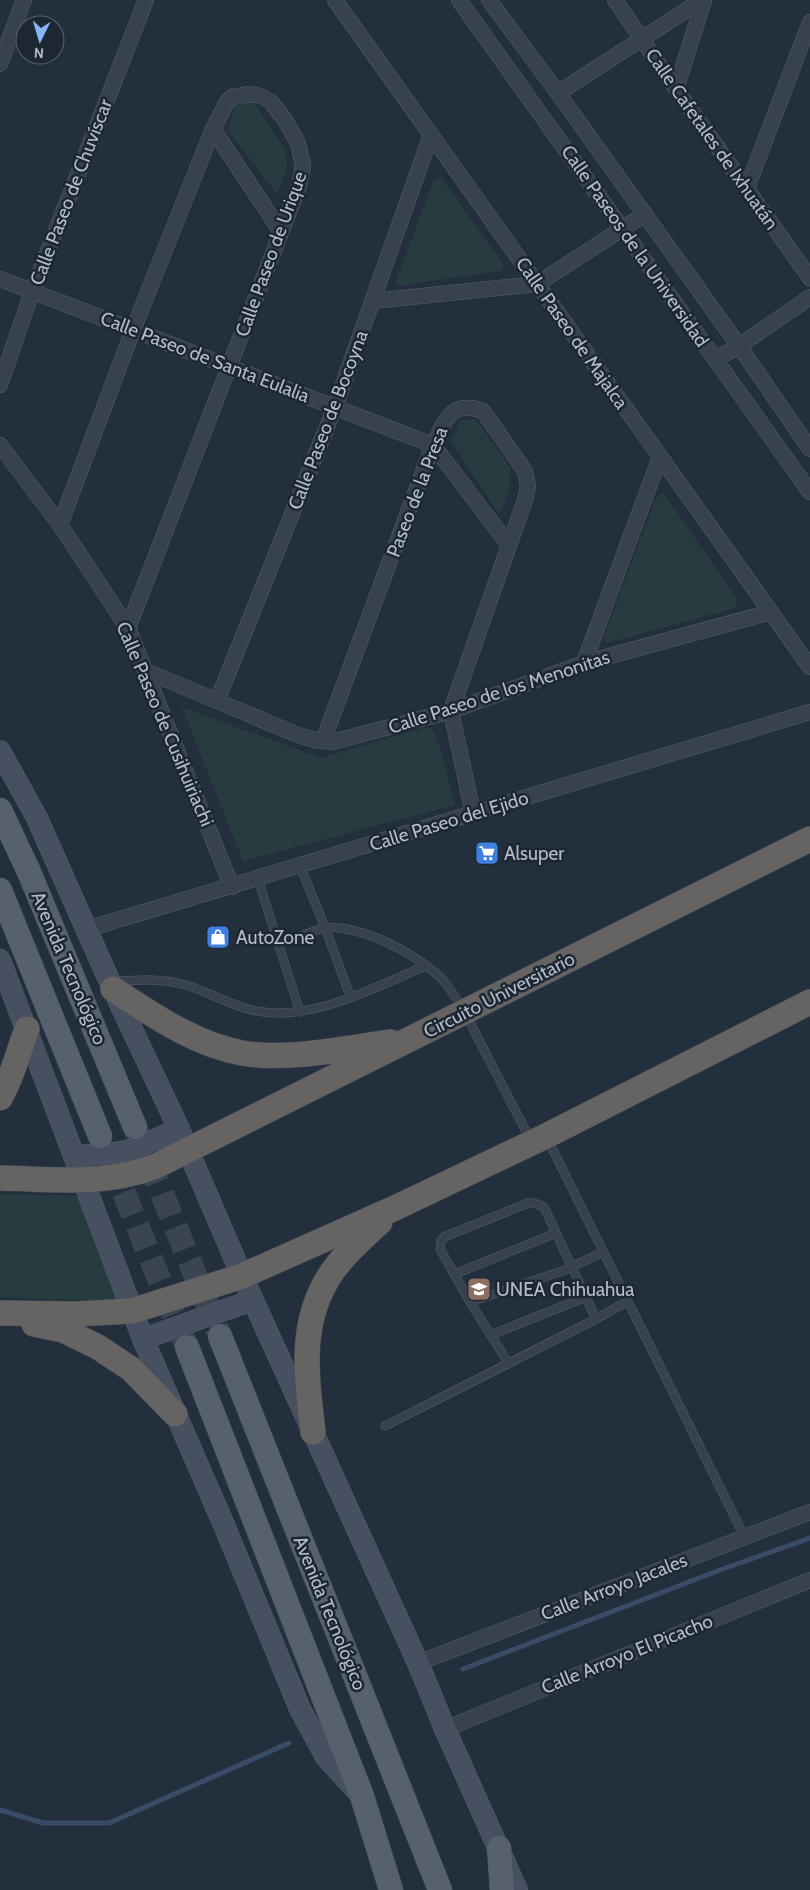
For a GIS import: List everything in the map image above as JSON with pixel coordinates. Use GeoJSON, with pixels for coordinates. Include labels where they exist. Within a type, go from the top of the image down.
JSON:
{"type":"FeatureCollection","features":[{"type":"Feature","properties":{"kind":"highway","name":"Circuito Universitario"},"geometry":{"type":"LineString","coordinates":[[0,1178],[98,1180],[141,1172],[184,1139],[411,1039],[803,844]]}},
{"type":"Feature","properties":{"kind":"highway"},"geometry":{"type":"LineString","coordinates":[[111,985],[170,1026],[207,1043],[243,1053],[282,1055],[411,1039]]}},
{"type":"Feature","properties":{"kind":"highway"},"geometry":{"type":"LineString","coordinates":[[0,1315],[132,1311],[242,1276],[395,1208],[539,1139],[810,1002]]}},
{"type":"Feature","properties":{"kind":"highway"},"geometry":{"type":"LineString","coordinates":[[0,1098],[16,1065],[27,1028]]}},
{"type":"Feature","properties":{"kind":"highway"},"geometry":{"type":"LineString","coordinates":[[313,1432],[306,1372],[308,1331],[318,1300],[330,1274],[395,1208]]}},
{"type":"Feature","properties":{"kind":"highway"},"geometry":{"type":"LineString","coordinates":[[0,1315],[63,1330],[98,1347],[131,1368],[175,1414]]}},
{"type":"Feature","properties":{"kind":"main road"},"geometry":{"type":"LineString","coordinates":[[0,751],[37,818],[111,985],[184,1139],[252,1300],[418,1663],[445,1729],[517,1890]]}},
{"type":"Feature","properties":{"kind":"main road","name":"Avenida Tecnológico"},"geometry":{"type":"LineString","coordinates":[[0,810],[29,872],[135,1127]]}},
{"type":"Feature","properties":{"kind":"main road","name":"Avenida Tecnológico"},"geometry":{"type":"LineString","coordinates":[[0,890],[100,1136]]}},
{"type":"Feature","properties":{"kind":"main road"},"geometry":{"type":"LineString","coordinates":[[0,960],[143,1340],[224,1525],[300,1709],[326,1756],[362,1796]]}},
{"type":"Feature","properties":{"kind":"main road"},"geometry":{"type":"LineString","coordinates":[[74,1156],[116,1154],[184,1139]]}},
{"type":"Feature","properties":{"kind":"main road"},"geometry":{"type":"LineString","coordinates":[[143,1340],[252,1300]]}},
{"type":"Feature","properties":{"kind":"main road","name":"Avenida Tecnológico"},"geometry":{"type":"LineString","coordinates":[[220,1336],[440,1890]]}},
{"type":"Feature","properties":{"kind":"main road","name":"Avenida Tecnológico"},"geometry":{"type":"LineString","coordinates":[[186,1346],[362,1796],[391,1890]]}},
{"type":"Feature","properties":{"kind":"main road"},"geometry":{"type":"LineString","coordinates":[[499,1848],[502,1890]]}},
{"type":"Feature","properties":{"kind":"street"},"geometry":{"type":"LineString","coordinates":[[0,64],[24,0]]}},
{"type":"Feature","properties":{"kind":"street","name":"Calle Paseo de Chuvíscar"},"geometry":{"type":"LineString","coordinates":[[0,386],[32,292],[146,0]]}},
{"type":"Feature","properties":{"kind":"street","name":"Calle Paseo de Majalca"},"geometry":{"type":"LineString","coordinates":[[334,0],[810,667]]}},
{"type":"Feature","properties":{"kind":"street","name":"Calle Paseos de la Universidad"},"geometry":{"type":"LineString","coordinates":[[459,0],[810,492]]}},
{"type":"Feature","properties":{"kind":"street","name":"Calle Paseos de la Universidad"},"geometry":{"type":"LineString","coordinates":[[489,0],[645,214],[810,449]]}},
{"type":"Feature","properties":{"kind":"street","name":"Calle Cafetales de Ixhuatán"},"geometry":{"type":"LineString","coordinates":[[615,0],[810,278]]}},
{"type":"Feature","properties":{"kind":"street"},"geometry":{"type":"LineString","coordinates":[[558,93],[703,0]]}},
{"type":"Feature","properties":{"kind":"street"},"geometry":{"type":"LineString","coordinates":[[676,89],[703,0]]}},
{"type":"Feature","properties":{"kind":"street"},"geometry":{"type":"LineString","coordinates":[[747,188],[810,22]]}},
{"type":"Feature","properties":{"kind":"street","name":"Calle Paseo de Urique"},"geometry":{"type":"LineString","coordinates":[[60,525],[133,330],[212,129],[227,102],[232,98],[239,95],[261,96],[272,102],[285,120],[298,144],[303,166],[299,186],[128,628]]}},
{"type":"Feature","properties":{"kind":"street"},"geometry":{"type":"LineString","coordinates":[[212,129],[282,232]]}},
{"type":"Feature","properties":{"kind":"street","name":"Calle Paseo de Bocoyna"},"geometry":{"type":"LineString","coordinates":[[217,701],[335,407],[431,135]]}},
{"type":"Feature","properties":{"kind":"street"},"geometry":{"type":"LineString","coordinates":[[373,301],[537,284],[645,214]]}},
{"type":"Feature","properties":{"kind":"street","name":"Calle Paseo de Santa Eulalia"},"geometry":{"type":"LineString","coordinates":[[0,279],[433,445]]}},
{"type":"Feature","properties":{"kind":"street"},"geometry":{"type":"LineString","coordinates":[[716,359],[739,346],[810,297]]}},
{"type":"Feature","properties":{"kind":"street","name":"Paseo de la Presa"},"geometry":{"type":"LineString","coordinates":[[323,742],[433,445],[448,416],[454,411],[474,408],[483,411],[525,471],[528,486],[451,711]]}},
{"type":"Feature","properties":{"kind":"street","name":"Calle Paseo de Cusihuiriachi"},"geometry":{"type":"LineString","coordinates":[[0,445],[60,525],[128,628],[232,887]]}},
{"type":"Feature","properties":{"kind":"street"},"geometry":{"type":"LineString","coordinates":[[433,445],[508,544]]}},
{"type":"Feature","properties":{"kind":"street"},"geometry":{"type":"LineString","coordinates":[[584,663],[660,457]]}},
{"type":"Feature","properties":{"kind":"street","name":"Calle Paseo de los Menonitas"},"geometry":{"type":"LineString","coordinates":[[146,671],[298,735],[323,742],[348,738],[451,711],[584,663],[771,612]]}},
{"type":"Feature","properties":{"kind":"street"},"geometry":{"type":"LineString","coordinates":[[451,711],[473,813]]}},
{"type":"Feature","properties":{"kind":"street","name":"Calle Paseo del Ejido"},"geometry":{"type":"LineString","coordinates":[[87,929],[810,712]]}},
{"type":"Feature","properties":{"kind":"street","name":"Calle Arroyo Jacales"},"geometry":{"type":"LineString","coordinates":[[418,1663],[810,1512]]}},
{"type":"Feature","properties":{"kind":"street","name":"Calle Arroyo El Picacho"},"geometry":{"type":"LineString","coordinates":[[445,1729],[810,1580]]}},
{"type":"Feature","properties":{"kind":"lane"},"geometry":{"type":"LineString","coordinates":[[300,866],[350,996]]}},
{"type":"Feature","properties":{"kind":"lane"},"geometry":{"type":"LineString","coordinates":[[258,879],[300,1012]]}},
{"type":"Feature","properties":{"kind":"lane"},"geometry":{"type":"LineString","coordinates":[[278,944],[325,927],[353,930],[376,938],[411,956],[439,975],[465,1013],[604,1252],[744,1536]]}},
{"type":"Feature","properties":{"kind":"lane"},"geometry":{"type":"LineString","coordinates":[[111,985],[164,980],[183,984],[256,1011],[283,1014],[312,1010],[425,966]]}},
{"type":"Feature","properties":{"kind":"lane"},"geometry":{"type":"LineString","coordinates":[[509,1364],[470,1302],[440,1249],[441,1241],[444,1237],[534,1203],[544,1207],[596,1319]]}},
{"type":"Feature","properties":{"kind":"lane"},"geometry":{"type":"LineString","coordinates":[[455,1274],[556,1233]]}},
{"type":"Feature","properties":{"kind":"lane"},"geometry":{"type":"LineString","coordinates":[[470,1302],[572,1267],[604,1252]]}},
{"type":"Feature","properties":{"kind":"lane"},"geometry":{"type":"LineString","coordinates":[[491,1335],[586,1297]]}},
{"type":"Feature","properties":{"kind":"lane"},"geometry":{"type":"LineString","coordinates":[[386,1426],[628,1301]]}},
{"type":"Feature","properties":{"kind":"green space"},"geometry":{"type":"Polygon","coordinates":[[[253,101],[286,152],[287,170],[277,194],[228,131],[235,104],[253,101]]]}},
{"type":"Feature","properties":{"kind":"green space"},"geometry":{"type":"Polygon","coordinates":[[[440,176],[504,265],[500,271],[398,286],[396,281],[433,182],[440,176]]]}},
{"type":"Feature","properties":{"kind":"green space"},"geometry":{"type":"Polygon","coordinates":[[[476,419],[510,467],[510,482],[503,510],[498,513],[451,441],[460,420],[476,419]]]}},
{"type":"Feature","properties":{"kind":"green space"},"geometry":{"type":"Polygon","coordinates":[[[663,492],[738,600],[735,608],[607,643],[603,639],[655,500],[663,492]]]}},
{"type":"Feature","properties":{"kind":"green space"},"geometry":{"type":"Polygon","coordinates":[[[182,707],[321,758],[427,727],[433,730],[440,748],[455,805],[243,861],[182,707]]]}},
{"type":"Feature","properties":{"kind":"green space"},"geometry":{"type":"Polygon","coordinates":[[[0,1194],[82,1196],[121,1302],[0,1297],[0,1194]]]}},
{"type":"Feature","properties":{"kind":"waterway"},"geometry":{"type":"LineString","coordinates":[[463,1669],[720,1570],[810,1538]]}},
{"type":"Feature","properties":{"kind":"waterway"},"geometry":{"type":"LineString","coordinates":[[0,1810],[43,1823],[109,1823],[289,1743]]}},
{"type":"Feature","properties":{"kind":"tunnel"},"geometry":{"type":"LineString","coordinates":[[135,1127],[220,1336]]}},
{"type":"Feature","properties":{"kind":"tunnel"},"geometry":{"type":"LineString","coordinates":[[110,1159],[187,1347]]}},
{"type":"Feature","properties":{"kind":"place","name":"Alsuper"},"geometry":{"type":"Point","coordinates":[487,853]}},
{"type":"Feature","properties":{"kind":"place","name":"AutoZone"},"geometry":{"type":"Point","coordinates":[218,937]}},
{"type":"Feature","properties":{"kind":"place","name":"UNEA Chihuahua"},"geometry":{"type":"Point","coordinates":[479,1289]}}]}
